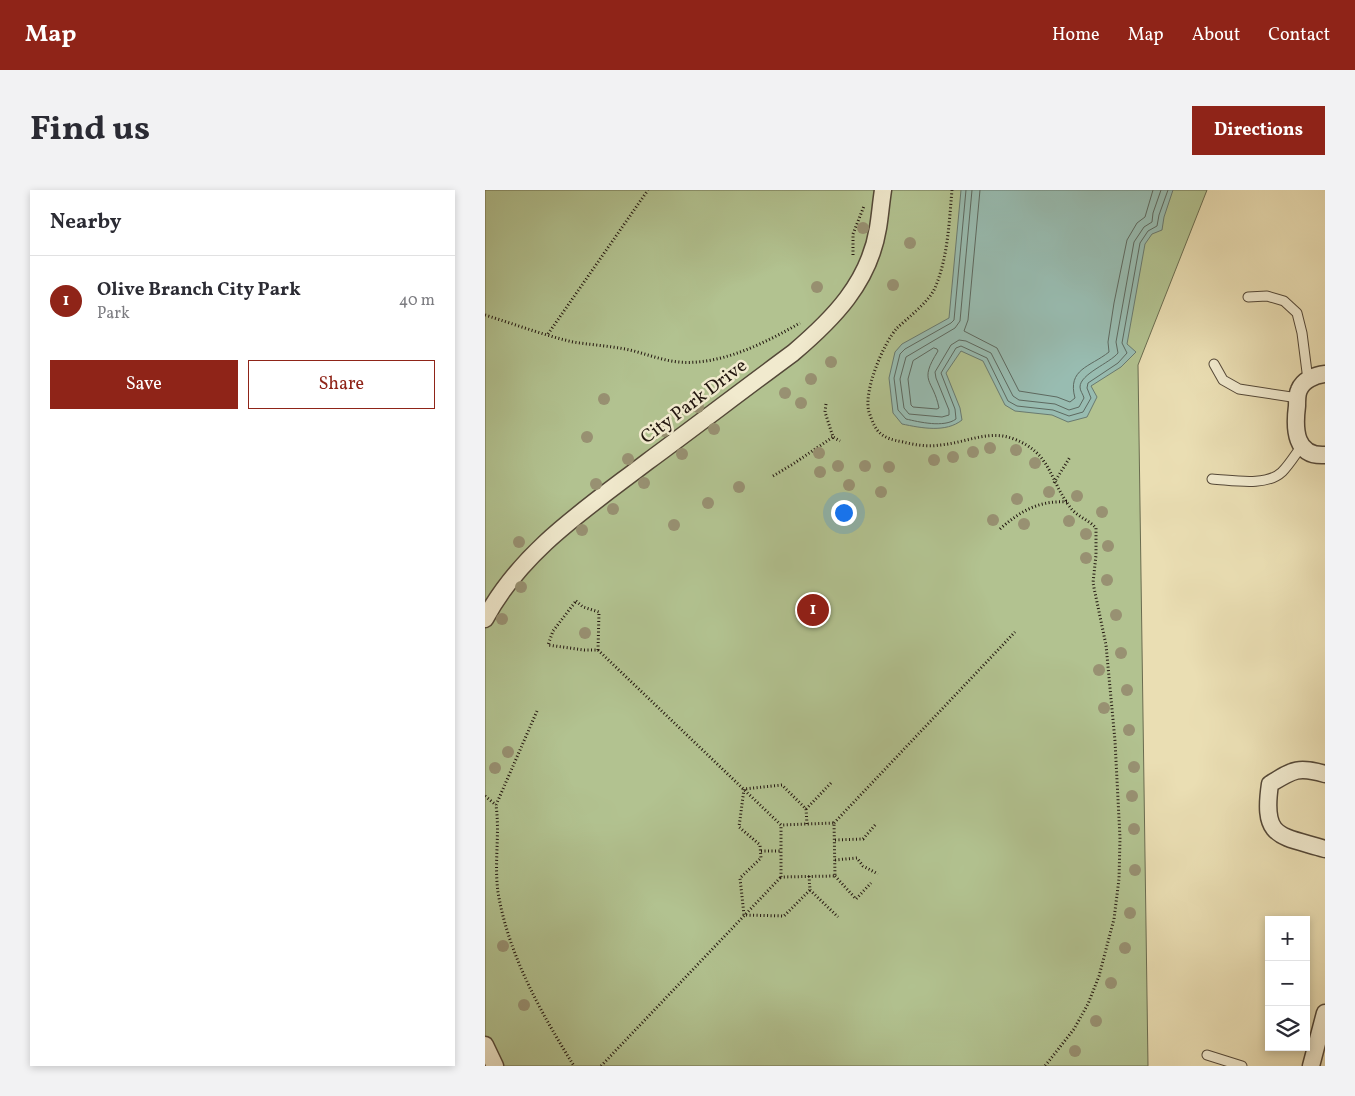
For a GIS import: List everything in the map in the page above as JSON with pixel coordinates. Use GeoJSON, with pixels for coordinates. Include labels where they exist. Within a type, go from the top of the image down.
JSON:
{"type":"FeatureCollection","features":[{"type":"Feature","properties":{"kind":"street","name":"City Park Drive"},"geometry":{"type":"LineString","coordinates":[[485,619],[513,576],[543,543],[611,489],[793,353],[822,328],[839,310],[853,290],[867,263],[878,230],[883,190]]}},
{"type":"Feature","properties":{"kind":"street"},"geometry":{"type":"LineString","coordinates":[[1325,374],[1308,380],[1299,390],[1295,416],[1297,438],[1301,447],[1315,455],[1325,455]]}},
{"type":"Feature","properties":{"kind":"street"},"geometry":{"type":"LineString","coordinates":[[1325,774],[1316,771],[1294,770],[1270,784],[1267,805],[1269,822],[1278,834],[1325,850]]}},
{"type":"Feature","properties":{"kind":"street"},"geometry":{"type":"LineString","coordinates":[[1316,1060],[1325,1013]]}},
{"type":"Feature","properties":{"kind":"street"},"geometry":{"type":"LineString","coordinates":[[485,1045],[495,1066]]}},
{"type":"Feature","properties":{"kind":"lane"},"geometry":{"type":"LineString","coordinates":[[1248,297],[1267,296],[1284,301],[1297,313],[1302,333],[1308,380]]}},
{"type":"Feature","properties":{"kind":"lane"},"geometry":{"type":"LineString","coordinates":[[1213,364],[1223,380],[1239,389],[1298,398]]}},
{"type":"Feature","properties":{"kind":"lane"},"geometry":{"type":"LineString","coordinates":[[1212,479],[1262,481],[1273,479],[1283,472],[1301,447]]}},
{"type":"Feature","properties":{"kind":"lane"},"geometry":{"type":"LineString","coordinates":[[1207,1055],[1242,1066]]}},
{"type":"Feature","properties":{"kind":"path"},"geometry":{"type":"LineString","coordinates":[[548,334],[648,190]]}},
{"type":"Feature","properties":{"kind":"path"},"geometry":{"type":"LineString","coordinates":[[952,190],[942,267],[933,292],[895,330],[869,388],[868,410],[875,429],[887,439],[914,444],[941,445],[985,436],[1000,435],[1015,439],[1035,450],[1047,464],[1054,483],[1069,507],[1090,521],[1096,528],[1093,583],[1106,645],[1115,741],[1120,838],[1119,878],[1114,919],[1099,976],[1088,1004],[1074,1029],[1045,1066]]}},
{"type":"Feature","properties":{"kind":"path"},"geometry":{"type":"LineString","coordinates":[[853,258],[853,234],[866,201]]}},
{"type":"Feature","properties":{"kind":"path"},"geometry":{"type":"LineString","coordinates":[[485,315],[572,341],[630,350],[655,358],[680,362],[708,360],[738,353],[763,343],[804,321]]}},
{"type":"Feature","properties":{"kind":"path"},"geometry":{"type":"LineString","coordinates":[[826,404],[825,412],[833,437],[840,441]]}},
{"type":"Feature","properties":{"kind":"path"},"geometry":{"type":"LineString","coordinates":[[773,476],[833,437]]}},
{"type":"Feature","properties":{"kind":"path"},"geometry":{"type":"LineString","coordinates":[[1054,483],[1070,457]]}},
{"type":"Feature","properties":{"kind":"path"},"geometry":{"type":"LineString","coordinates":[[1000,529],[1014,516],[1034,506],[1049,501],[1067,502]]}},
{"type":"Feature","properties":{"kind":"path"},"geometry":{"type":"LineString","coordinates":[[598,650],[599,612],[583,607],[576,601],[553,631],[548,645],[598,650],[781,825],[781,877]]}},
{"type":"Feature","properties":{"kind":"path"},"geometry":{"type":"LineString","coordinates":[[781,825],[834,823],[1015,632]]}},
{"type":"Feature","properties":{"kind":"path"},"geometry":{"type":"LineString","coordinates":[[537,711],[496,805],[498,893],[516,956],[532,992],[574,1066]]}},
{"type":"Feature","properties":{"kind":"path"},"geometry":{"type":"LineString","coordinates":[[806,809],[832,782]]}},
{"type":"Feature","properties":{"kind":"path"},"geometry":{"type":"LineString","coordinates":[[744,789],[782,785],[806,809],[807,824]]}},
{"type":"Feature","properties":{"kind":"path"},"geometry":{"type":"LineString","coordinates":[[744,789],[739,828],[761,845],[761,858],[740,878],[744,915]]}},
{"type":"Feature","properties":{"kind":"path"},"geometry":{"type":"LineString","coordinates":[[485,796],[496,805]]}},
{"type":"Feature","properties":{"kind":"path"},"geometry":{"type":"LineString","coordinates":[[834,823],[835,876],[856,899],[871,883]]}},
{"type":"Feature","properties":{"kind":"path"},"geometry":{"type":"LineString","coordinates":[[835,840],[863,839],[876,824]]}},
{"type":"Feature","properties":{"kind":"path"},"geometry":{"type":"LineString","coordinates":[[761,851],[781,850]]}},
{"type":"Feature","properties":{"kind":"path"},"geometry":{"type":"LineString","coordinates":[[835,860],[857,858],[863,866],[877,874]]}},
{"type":"Feature","properties":{"kind":"path"},"geometry":{"type":"LineString","coordinates":[[809,876],[810,890],[838,917]]}},
{"type":"Feature","properties":{"kind":"path"},"geometry":{"type":"LineString","coordinates":[[601,1066],[781,877],[835,876]]}},
{"type":"Feature","properties":{"kind":"path"},"geometry":{"type":"LineString","coordinates":[[744,915],[784,916],[810,890]]}},
{"type":"Feature","properties":{"kind":"green space"},"geometry":{"type":"Polygon","coordinates":[[[485,190],[1207,190],[1138,365],[1148,1066],[485,1066],[485,190]]]}},
{"type":"Feature","properties":{"kind":"water"},"geometry":{"type":"Polygon","coordinates":[[[961,190],[1173,190],[1164,217],[1162,230],[1152,234],[1145,244],[1127,344],[1136,352],[1121,367],[1091,386],[1097,397],[1087,417],[1068,422],[1052,415],[1015,411],[1005,405],[983,361],[961,351],[946,373],[960,408],[962,420],[949,427],[925,428],[902,424],[893,413],[889,378],[895,352],[902,344],[949,318],[961,190]]]}},
{"type":"Feature","properties":{"kind":"place","name":"Olive Branch City Park"},"geometry":{"type":"Point","coordinates":[813,610]}}]}
